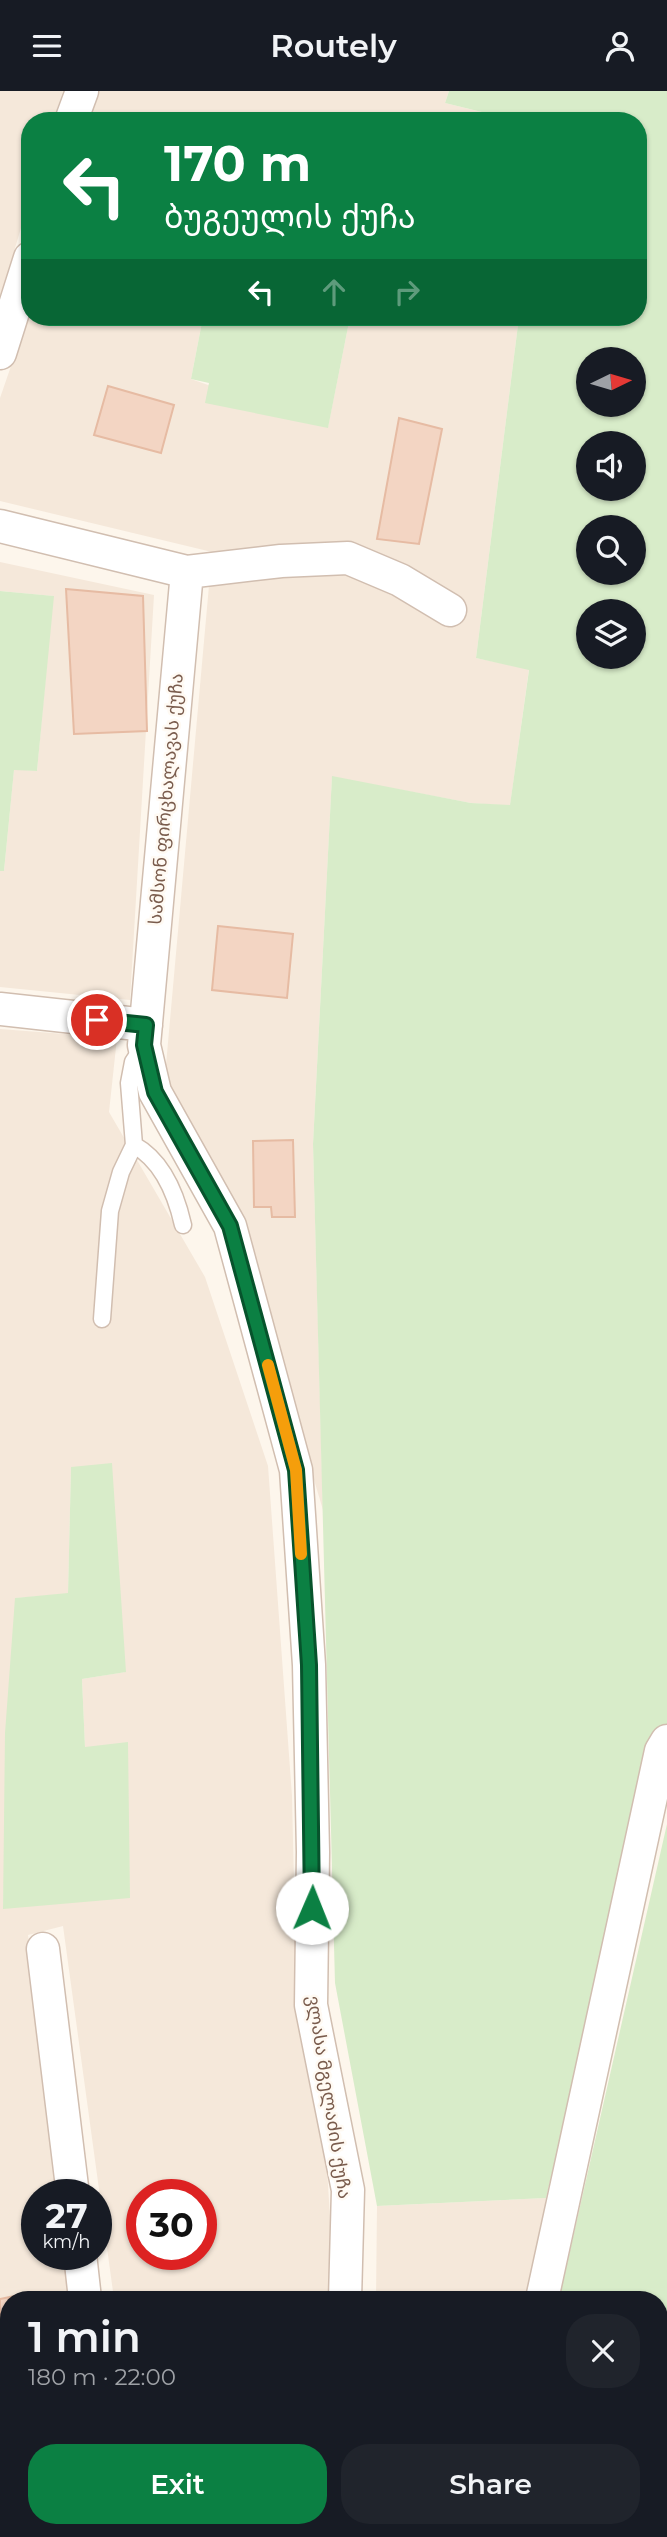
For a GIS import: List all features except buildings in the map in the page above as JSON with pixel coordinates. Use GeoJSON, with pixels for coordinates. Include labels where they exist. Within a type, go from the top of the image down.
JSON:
{"type":"FeatureCollection","features":[{"type":"Feature","properties":{"kind":"street"},"geometry":{"type":"LineString","coordinates":[[74,112],[82,91]]}},
{"type":"Feature","properties":{"kind":"street"},"geometry":{"type":"LineString","coordinates":[[0,353],[21,286]]}},
{"type":"Feature","properties":{"kind":"street"},"geometry":{"type":"LineString","coordinates":[[0,526],[187,572],[281,561],[348,558],[400,580],[450,610]]}},
{"type":"Feature","properties":{"kind":"street","name":"სამსონ ფირცხალავას ქუჩა"},"geometry":{"type":"LineString","coordinates":[[187,572],[145,1035],[155,1092],[230,1226],[296,1470],[309,1665],[312,1936]]}},
{"type":"Feature","properties":{"kind":"street"},"geometry":{"type":"LineString","coordinates":[[0,1009],[145,1035]]}},
{"type":"Feature","properties":{"kind":"street"},"geometry":{"type":"LineString","coordinates":[[544,2291],[659,1764],[667,1741]]}},
{"type":"Feature","properties":{"kind":"street","name":"ვლასა მგელაძის ქუჩა"},"geometry":{"type":"LineString","coordinates":[[312,1936],[311,2004],[348,2190],[345,2291]]}},
{"type":"Feature","properties":{"kind":"street"},"geometry":{"type":"LineString","coordinates":[[43,1949],[71,2179]]}},
{"type":"Feature","properties":{"kind":"street"},"geometry":{"type":"LineString","coordinates":[[82,2270],[84,2291]]}},
{"type":"Feature","properties":{"kind":"lane"},"geometry":{"type":"LineString","coordinates":[[102,1319],[110,1211],[121,1173],[134,1145],[129,1083],[133,1062],[145,1035]]}},
{"type":"Feature","properties":{"kind":"lane"},"geometry":{"type":"LineString","coordinates":[[134,1145],[145,1151],[158,1165],[170,1185],[183,1225]]}},
{"type":"Feature","properties":{"kind":"shaded area"},"geometry":{"type":"Polygon","coordinates":[[[0,91],[63,91],[56,112],[21,112],[21,228],[0,298],[0,91]]]}},
{"type":"Feature","properties":{"kind":"shaded area"},"geometry":{"type":"Polygon","coordinates":[[[96,91],[449,91],[445,103],[482,112],[89,112],[96,91]]]}},
{"type":"Feature","properties":{"kind":"shaded area"},"geometry":{"type":"Polygon","coordinates":[[[25,326],[201,326],[191,379],[328,427],[348,326],[518,326],[476,658],[529,669],[510,806],[471,803],[332,777],[313,1144],[323,1510],[235,1213],[174,1111],[165,1076],[212,552],[0,501],[0,398],[25,326]]]}},
{"type":"Feature","properties":{"kind":"shaded area"},"geometry":{"type":"Polygon","coordinates":[[[0,562],[154,595],[130,1000],[0,987],[0,871],[4,871],[14,769],[37,771],[53,596],[0,591],[0,562]]]}},
{"type":"Feature","properties":{"kind":"shaded area"},"geometry":{"type":"Polygon","coordinates":[[[0,1029],[117,1038],[109,1112],[205,1277],[268,1466],[292,1796],[297,2015],[326,2152],[335,2291],[113,2291],[110,2270],[112,2179],[98,2179],[63,1926],[28,1935],[59,2179],[21,2179],[21,2270],[70,2270],[73,2291],[0,2291],[0,1029]],[[71,1467],[68,1594],[16,1598],[3,1908],[128,1743],[85,1748],[82,1679],[125,1672],[71,1467]]]}},
{"type":"Feature","properties":{"kind":"shaded area"},"geometry":{"type":"Polygon","coordinates":[[[546,2198],[532,2291],[376,2291],[377,2206],[546,2198]]]}},
{"type":"Feature","properties":{"kind":"green space"},"geometry":{"type":"Polygon","coordinates":[[[449,91],[667,91],[667,1728],[627,1851],[546,2198],[377,2206],[335,1983],[313,1144],[332,776],[471,803],[510,805],[529,670],[476,658],[518,326],[647,326],[647,112],[482,112],[445,103],[449,91]]]}},
{"type":"Feature","properties":{"kind":"green space"},"geometry":{"type":"Polygon","coordinates":[[[201,326],[348,326],[328,428],[205,403],[209,383],[191,379],[201,326]]]}},
{"type":"Feature","properties":{"kind":"green space"},"geometry":{"type":"Polygon","coordinates":[[[0,591],[54,596],[37,771],[14,770],[4,871],[0,871],[0,591]]]}},
{"type":"Feature","properties":{"kind":"green space"},"geometry":{"type":"Polygon","coordinates":[[[112,1463],[126,1672],[82,1679],[85,1747],[128,1742],[130,1898],[3,1909],[5,1733],[15,1598],[68,1593],[71,1467],[112,1463]]]}},
{"type":"Feature","properties":{"kind":"green space"},"geometry":{"type":"Polygon","coordinates":[[[667,1824],[667,2291],[561,2291],[667,1824]]]}},
{"type":"Feature","properties":{"kind":"slow traffic"},"geometry":{"type":"LineString","coordinates":[[268,1365],[296,1470],[301,1554]]}},
{"type":"Feature","properties":{"kind":"route"},"geometry":{"type":"LineString","coordinates":[[97,1020],[146,1025],[144,1045],[155,1092],[230,1226],[296,1470],[309,1665],[312,1908]]}}]}
